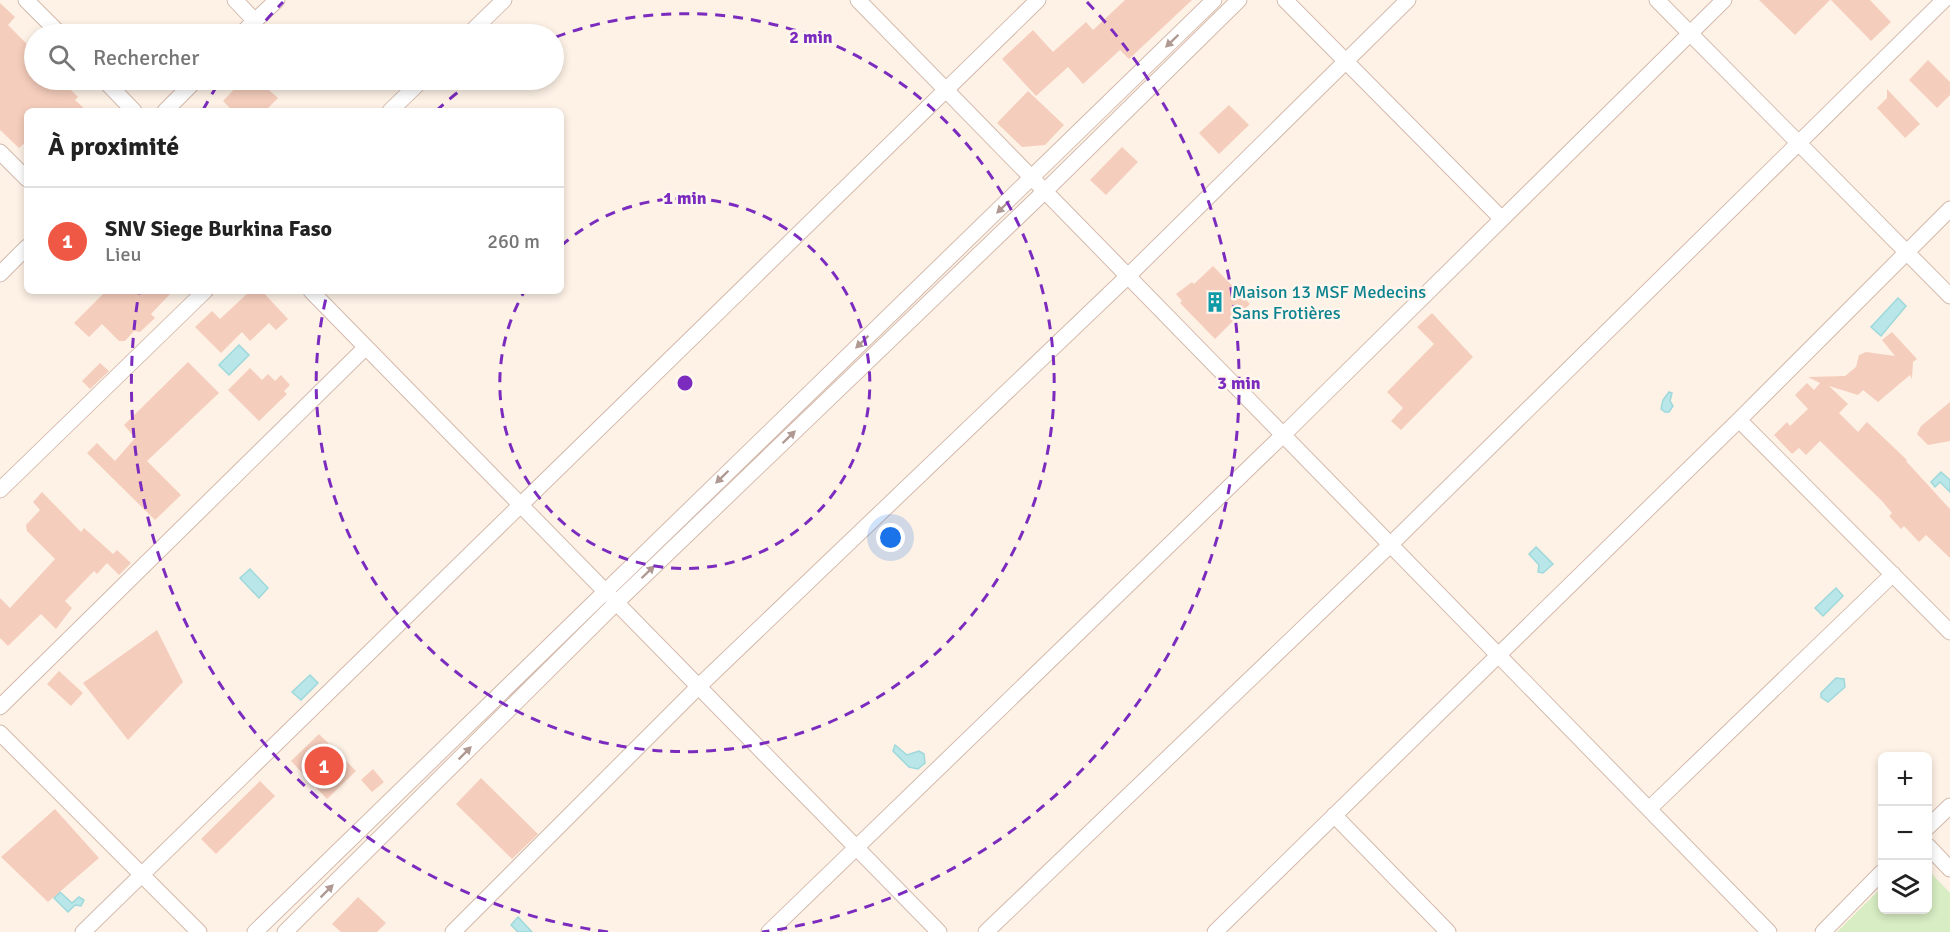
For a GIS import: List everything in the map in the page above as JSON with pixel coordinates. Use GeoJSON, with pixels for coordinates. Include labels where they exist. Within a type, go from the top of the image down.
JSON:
{"type":"FeatureCollection","features":[{"type":"Feature","properties":{"kind":"street"},"geometry":{"type":"LineString","coordinates":[[26,0],[50,24]]}},
{"type":"Feature","properties":{"kind":"street"},"geometry":{"type":"LineString","coordinates":[[235,0],[255,21]]}},
{"type":"Feature","properties":{"kind":"street"},"geometry":{"type":"LineString","coordinates":[[252,24],[277,0]]}},
{"type":"Feature","properties":{"kind":"street"},"geometry":{"type":"LineString","coordinates":[[479,24],[504,0]]}},
{"type":"Feature","properties":{"kind":"street"},"geometry":{"type":"LineString","coordinates":[[858,0],[1769,932]]}},
{"type":"Feature","properties":{"kind":"street"},"geometry":{"type":"LineString","coordinates":[[83,932],[1038,0]]}},
{"type":"Feature","properties":{"kind":"street"},"geometry":{"type":"LineString","coordinates":[[255,932],[1214,0]]}},
{"type":"Feature","properties":{"kind":"street"},"geometry":{"type":"LineString","coordinates":[[285,932],[617,602],[1045,191],[1239,0]]}},
{"type":"Feature","properties":{"kind":"street"},"geometry":{"type":"LineString","coordinates":[[1285,0],[1502,219]]}},
{"type":"Feature","properties":{"kind":"street"},"geometry":{"type":"LineString","coordinates":[[453,932],[698,687],[1127,277],[1408,0]]}},
{"type":"Feature","properties":{"kind":"street"},"geometry":{"type":"LineString","coordinates":[[1657,0],[1797,144],[1950,296]]}},
{"type":"Feature","properties":{"kind":"street"},"geometry":{"type":"LineString","coordinates":[[769,932],[1283,435],[1724,0]]}},
{"type":"Feature","properties":{"kind":"street"},"geometry":{"type":"LineString","coordinates":[[986,932],[1390,544],[1944,0]]}},
{"type":"Feature","properties":{"kind":"street"},"geometry":{"type":"LineString","coordinates":[[114,90],[131,108]]}},
{"type":"Feature","properties":{"kind":"street"},"geometry":{"type":"LineString","coordinates":[[168,108],[186,90]]}},
{"type":"Feature","properties":{"kind":"street"},"geometry":{"type":"LineString","coordinates":[[393,108],[412,90]]}},
{"type":"Feature","properties":{"kind":"street"},"geometry":{"type":"LineString","coordinates":[[0,152],[24,176]]}},
{"type":"Feature","properties":{"kind":"street"},"geometry":{"type":"LineString","coordinates":[[1215,932],[1497,653],[1739,420],[1950,209]]}},
{"type":"Feature","properties":{"kind":"street"},"geometry":{"type":"LineString","coordinates":[[0,274],[24,250]]}},
{"type":"Feature","properties":{"kind":"street"},"geometry":{"type":"LineString","coordinates":[[0,490],[202,294]]}},
{"type":"Feature","properties":{"kind":"street"},"geometry":{"type":"LineString","coordinates":[[314,294],[520,507],[617,602],[939,932]]}},
{"type":"Feature","properties":{"kind":"street"},"geometry":{"type":"LineString","coordinates":[[0,707],[366,347]]}},
{"type":"Feature","properties":{"kind":"street"},"geometry":{"type":"LineString","coordinates":[[1739,420],[1950,632]]}},
{"type":"Feature","properties":{"kind":"street"},"geometry":{"type":"LineString","coordinates":[[1649,809],[1893,573]]}},
{"type":"Feature","properties":{"kind":"street"},"geometry":{"type":"LineString","coordinates":[[0,733],[199,932]]}},
{"type":"Feature","properties":{"kind":"street"},"geometry":{"type":"LineString","coordinates":[[1932,824],[1950,806]]}},
{"type":"Feature","properties":{"kind":"street"},"geometry":{"type":"LineString","coordinates":[[1334,815],[1448,932]]}},
{"type":"Feature","properties":{"kind":"street"},"geometry":{"type":"LineString","coordinates":[[1932,850],[1950,869]]}},
{"type":"Feature","properties":{"kind":"street"},"geometry":{"type":"LineString","coordinates":[[1823,932],[1878,876]]}},
{"type":"Feature","properties":{"kind":"green space"},"geometry":{"type":"Polygon","coordinates":[[[1932,874],[1950,893],[1950,932],[1837,932],[1878,891],[1878,914],[1932,914],[1932,874]]]}},
{"type":"Feature","properties":{"kind":"water"},"geometry":{"type":"Polygon","coordinates":[[[1898,298],[1906,306],[1881,336],[1871,327],[1898,298]]]}},
{"type":"Feature","properties":{"kind":"water"},"geometry":{"type":"Polygon","coordinates":[[[239,345],[249,355],[229,375],[219,365],[239,345]]]}},
{"type":"Feature","properties":{"kind":"water"},"geometry":{"type":"Polygon","coordinates":[[[1669,392],[1672,393],[1670,401],[1673,406],[1669,412],[1665,412],[1661,409],[1663,400],[1669,392]]]}},
{"type":"Feature","properties":{"kind":"water"},"geometry":{"type":"Polygon","coordinates":[[[1941,472],[1950,480],[1950,492],[1940,482],[1935,487],[1931,482],[1941,472]]]}},
{"type":"Feature","properties":{"kind":"water"},"geometry":{"type":"Polygon","coordinates":[[[1536,547],[1553,564],[1543,573],[1538,572],[1539,565],[1529,554],[1536,547]]]}},
{"type":"Feature","properties":{"kind":"water"},"geometry":{"type":"Polygon","coordinates":[[[250,569],[268,588],[259,598],[240,578],[250,569]]]}},
{"type":"Feature","properties":{"kind":"water"},"geometry":{"type":"Polygon","coordinates":[[[1836,588],[1843,596],[1823,616],[1815,608],[1836,588]]]}},
{"type":"Feature","properties":{"kind":"water"},"geometry":{"type":"Polygon","coordinates":[[[310,675],[318,683],[301,700],[292,692],[310,675]]]}},
{"type":"Feature","properties":{"kind":"water"},"geometry":{"type":"Polygon","coordinates":[[[1836,678],[1844,679],[1845,687],[1828,702],[1821,697],[1821,693],[1836,678]]]}},
{"type":"Feature","properties":{"kind":"water"},"geometry":{"type":"Polygon","coordinates":[[[895,745],[907,755],[919,751],[924,754],[925,763],[918,769],[909,767],[893,751],[895,745]]]}},
{"type":"Feature","properties":{"kind":"water"},"geometry":{"type":"Polygon","coordinates":[[[60,892],[72,903],[79,897],[84,900],[81,906],[75,905],[68,912],[54,898],[60,892]]]}},
{"type":"Feature","properties":{"kind":"water"},"geometry":{"type":"Polygon","coordinates":[[[518,917],[532,932],[518,932],[511,925],[518,917]]]}},
{"type":"Feature","properties":{"kind":"building"},"geometry":{"type":"Polygon","coordinates":[[[1125,0],[1192,0],[1129,59],[1120,50],[1083,84],[1068,67],[1036,96],[1002,59],[1033,30],[1053,52],[1086,22],[1093,30],[1125,0]]]}},
{"type":"Feature","properties":{"kind":"building"},"geometry":{"type":"Polygon","coordinates":[[[1759,0],[1830,0],[1795,35],[1759,0]]]}},
{"type":"Feature","properties":{"kind":"building"},"geometry":{"type":"Polygon","coordinates":[[[1831,0],[1870,0],[1891,22],[1871,41],[1831,0]]]}},
{"type":"Feature","properties":{"kind":"building"},"geometry":{"type":"Polygon","coordinates":[[[0,3],[15,17],[8,25],[24,41],[24,90],[71,90],[78,97],[75,100],[84,108],[24,108],[24,144],[19,148],[0,130],[0,3]]]}},
{"type":"Feature","properties":{"kind":"building"},"geometry":{"type":"Polygon","coordinates":[[[1928,60],[1950,82],[1950,95],[1937,108],[1909,80],[1928,60]]]}},
{"type":"Feature","properties":{"kind":"building"},"geometry":{"type":"Polygon","coordinates":[[[1887,89],[1920,124],[1905,138],[1877,108],[1887,98],[1887,89]]]}},
{"type":"Feature","properties":{"kind":"building"},"geometry":{"type":"Polygon","coordinates":[[[233,90],[269,90],[278,98],[268,108],[230,108],[223,101],[233,90]]]}},
{"type":"Feature","properties":{"kind":"building"},"geometry":{"type":"Polygon","coordinates":[[[1028,91],[1064,125],[1045,145],[1022,147],[997,123],[1028,91]]]}},
{"type":"Feature","properties":{"kind":"building"},"geometry":{"type":"Polygon","coordinates":[[[1229,105],[1249,125],[1219,154],[1199,133],[1229,105]]]}},
{"type":"Feature","properties":{"kind":"building"},"geometry":{"type":"Polygon","coordinates":[[[1122,147],[1138,162],[1106,195],[1090,180],[1122,147]]]}},
{"type":"Feature","properties":{"kind":"building","name":"Maison 13 MSF Medecins Sans Frotières"},"geometry":{"type":"Polygon","coordinates":[[[1213,266],[1250,304],[1215,339],[1180,303],[1182,301],[1176,294],[1192,282],[1194,284],[1213,266]]]}},
{"type":"Feature","properties":{"kind":"building"},"geometry":{"type":"Polygon","coordinates":[[[103,294],[170,294],[151,314],[155,318],[140,332],[134,331],[125,341],[119,341],[102,324],[89,337],[74,323],[103,294]]]}},
{"type":"Feature","properties":{"kind":"building"},"geometry":{"type":"Polygon","coordinates":[[[247,294],[265,294],[288,319],[276,330],[269,323],[250,341],[242,332],[221,353],[195,327],[212,311],[220,319],[247,294]]]}},
{"type":"Feature","properties":{"kind":"building"},"geometry":{"type":"Polygon","coordinates":[[[1432,313],[1473,357],[1401,430],[1391,421],[1403,408],[1387,392],[1434,344],[1417,327],[1432,313]]]}},
{"type":"Feature","properties":{"kind":"building"},"geometry":{"type":"Polygon","coordinates":[[[1892,332],[1917,359],[1913,362],[1912,379],[1910,375],[1878,402],[1863,390],[1858,395],[1829,386],[1848,404],[1839,413],[1858,432],[1867,422],[1907,460],[1950,509],[1950,558],[1926,535],[1919,542],[1904,526],[1901,529],[1889,516],[1892,513],[1882,501],[1820,441],[1806,455],[1799,448],[1792,454],[1774,435],[1787,422],[1790,426],[1808,409],[1795,395],[1807,383],[1814,390],[1820,383],[1808,377],[1845,376],[1856,367],[1859,355],[1866,352],[1895,356],[1882,340],[1892,332]]]}},
{"type":"Feature","properties":{"kind":"building"},"geometry":{"type":"Polygon","coordinates":[[[188,362],[219,393],[147,461],[181,495],[155,520],[87,453],[97,443],[115,461],[135,438],[124,425],[188,362]]]}},
{"type":"Feature","properties":{"kind":"building"},"geometry":{"type":"Polygon","coordinates":[[[100,363],[109,371],[90,389],[82,381],[100,363]]]}},
{"type":"Feature","properties":{"kind":"building"},"geometry":{"type":"Polygon","coordinates":[[[250,368],[262,380],[268,374],[275,381],[281,375],[290,385],[284,391],[287,394],[259,421],[228,390],[250,368]]]}},
{"type":"Feature","properties":{"kind":"building"},"geometry":{"type":"Polygon","coordinates":[[[1950,402],[1950,441],[1928,445],[1917,434],[1921,426],[1950,402]]]}},
{"type":"Feature","properties":{"kind":"building"},"geometry":{"type":"Polygon","coordinates":[[[42,492],[81,532],[84,528],[113,554],[117,550],[131,563],[119,575],[107,563],[97,574],[94,571],[65,601],[72,608],[56,629],[41,614],[8,646],[0,638],[0,598],[10,608],[55,559],[27,531],[26,525],[40,510],[33,502],[42,492]]]}},
{"type":"Feature","properties":{"kind":"building"},"geometry":{"type":"Polygon","coordinates":[[[157,630],[183,682],[128,740],[83,683],[157,630]]]}},
{"type":"Feature","properties":{"kind":"building"},"geometry":{"type":"Polygon","coordinates":[[[59,671],[83,693],[71,706],[47,684],[59,671]]]}},
{"type":"Feature","properties":{"kind":"building"},"geometry":{"type":"Polygon","coordinates":[[[319,734],[356,771],[327,799],[291,761],[319,734]]]}},
{"type":"Feature","properties":{"kind":"building"},"geometry":{"type":"Polygon","coordinates":[[[373,769],[384,782],[372,792],[361,780],[373,769]]]}},
{"type":"Feature","properties":{"kind":"building"},"geometry":{"type":"Polygon","coordinates":[[[481,778],[538,834],[512,859],[456,804],[481,778]]]}},
{"type":"Feature","properties":{"kind":"building"},"geometry":{"type":"Polygon","coordinates":[[[260,781],[275,796],[216,854],[201,839],[260,781]]]}},
{"type":"Feature","properties":{"kind":"building"},"geometry":{"type":"Polygon","coordinates":[[[55,809],[99,858],[48,902],[1,857],[55,809]]]}},
{"type":"Feature","properties":{"kind":"building"},"geometry":{"type":"Polygon","coordinates":[[[358,897],[386,923],[377,932],[341,932],[332,924],[358,897]]]}},
{"type":"Feature","properties":{"kind":"place","name":"Maison 13 MSF Medecins Sans Frotières"},"geometry":{"type":"Point","coordinates":[1215,302]}},
{"type":"Feature","properties":{"kind":"place","name":"SNV Siege Burkina Faso"},"geometry":{"type":"Point","coordinates":[324,766]}}]}
